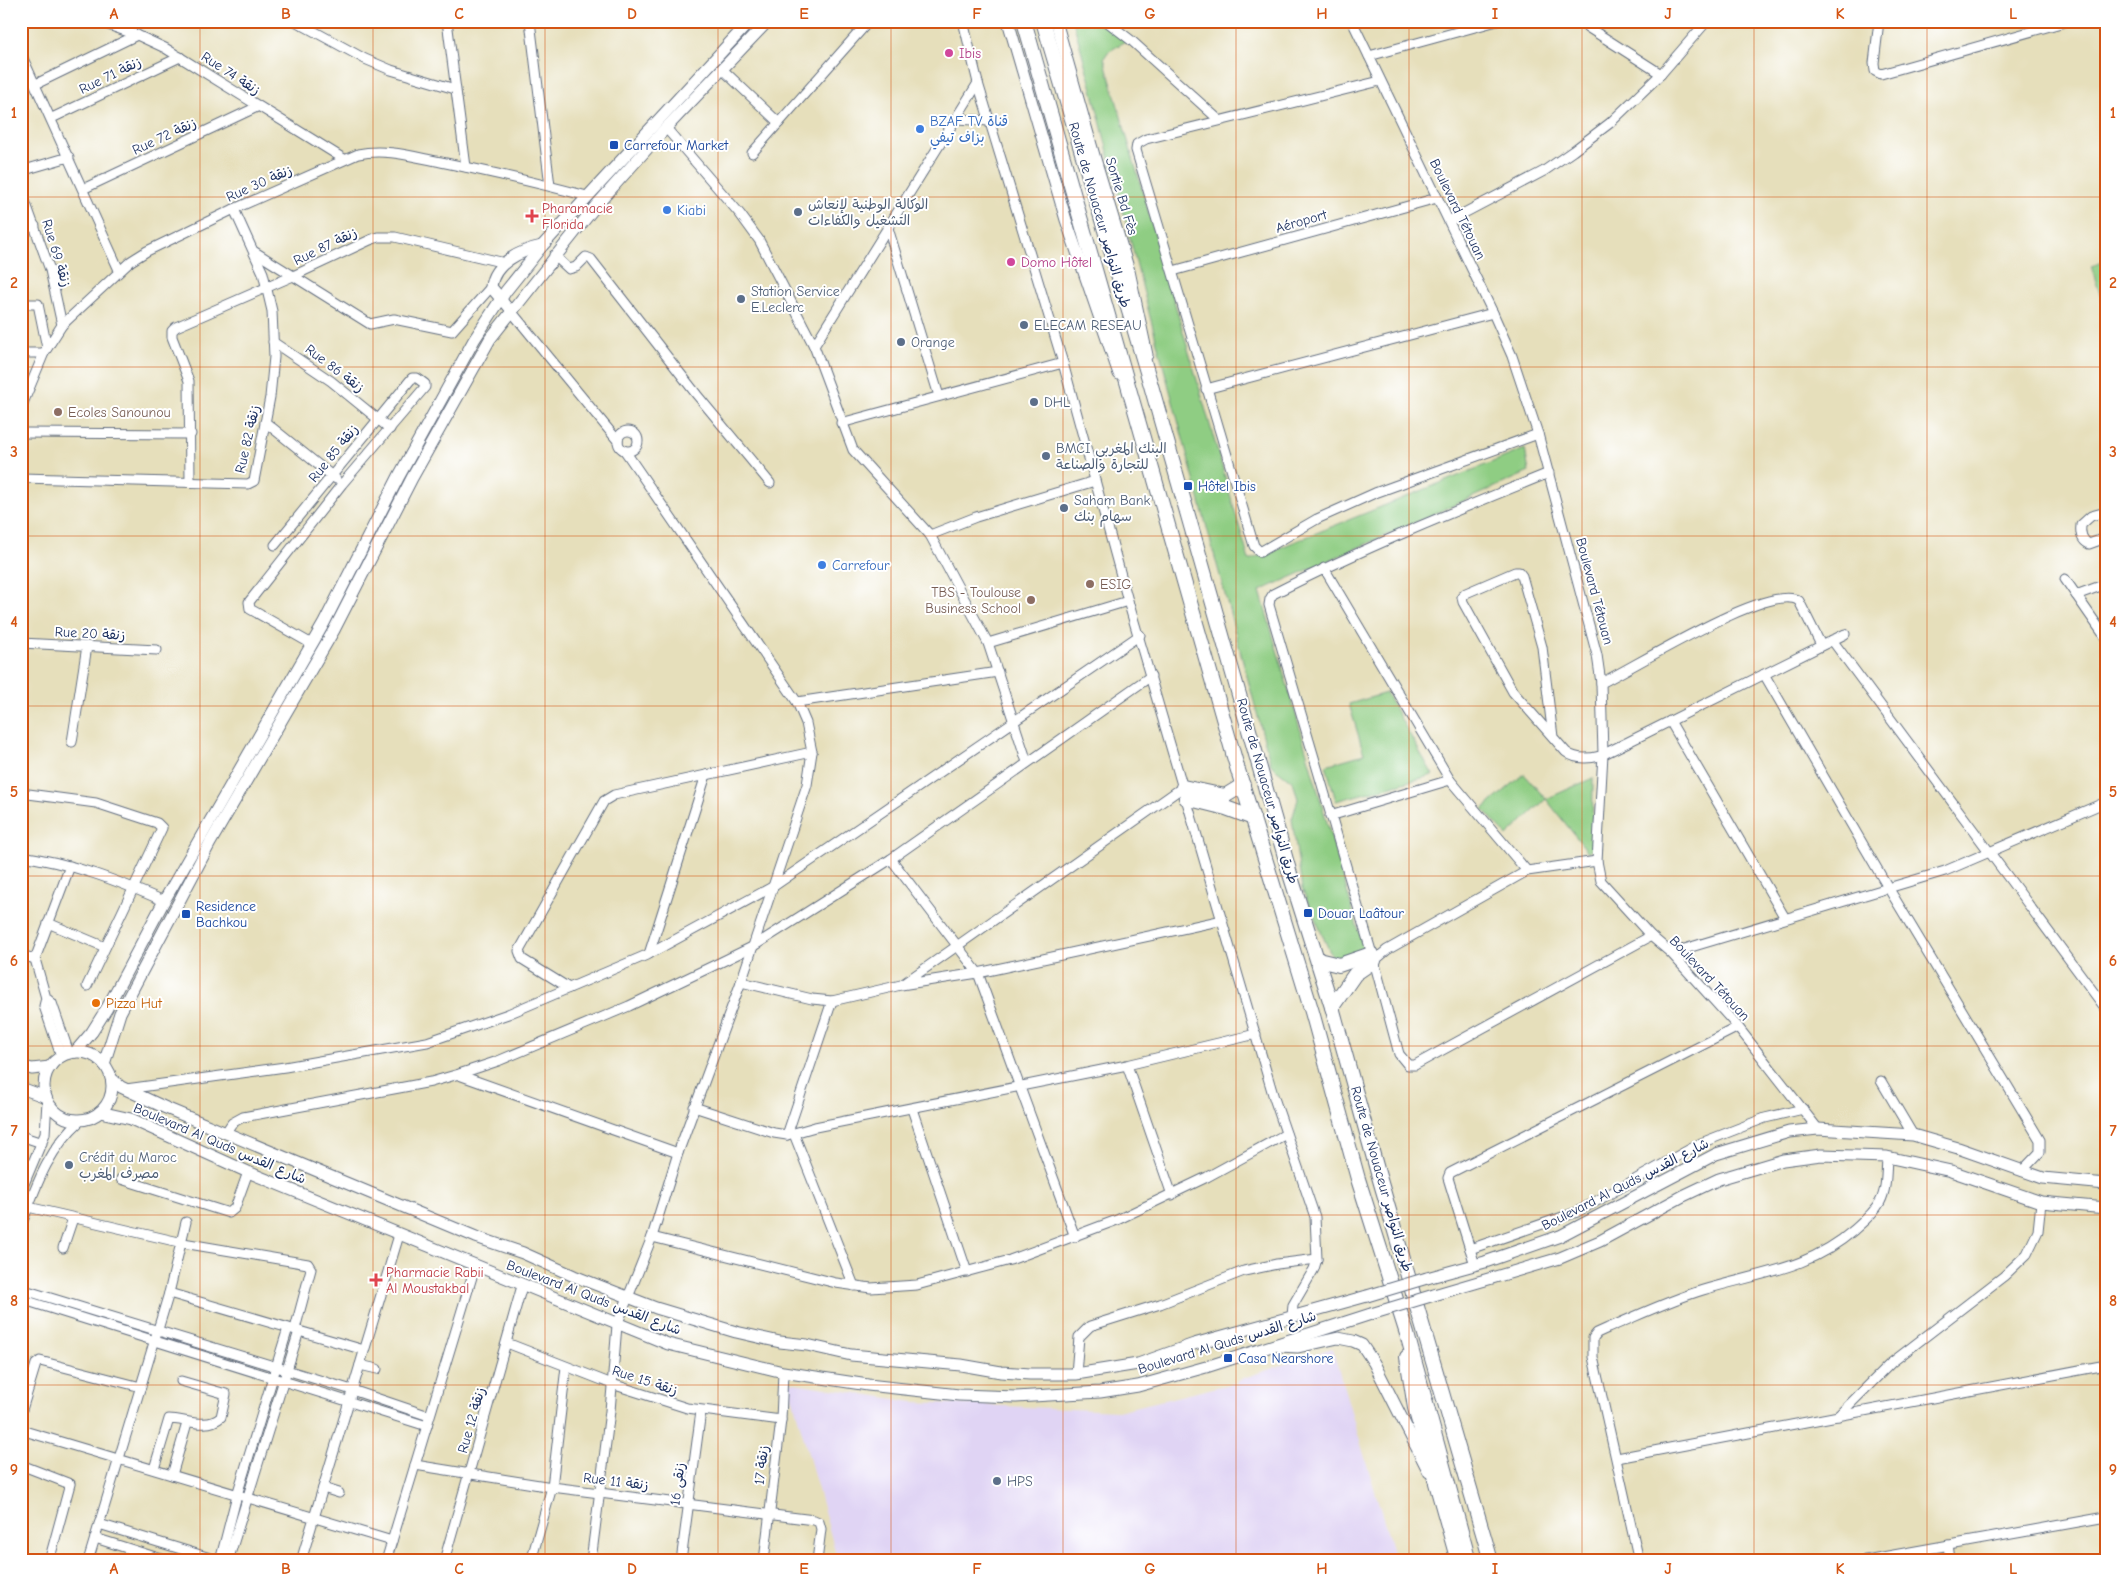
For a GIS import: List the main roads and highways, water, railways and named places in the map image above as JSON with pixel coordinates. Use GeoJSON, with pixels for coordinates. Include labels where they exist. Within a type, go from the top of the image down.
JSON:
{"type":"FeatureCollection","features":[{"type":"Feature","properties":{"kind":"highway","name":"Route de Nouaceur طريق النواصر"},"geometry":{"type":"LineString","coordinates":[[1024,21],[1243,785],[1312,1012],[1358,1179],[1407,1334],[1469,1561]]}},
{"type":"Feature","properties":{"kind":"highway","name":"Route de Nouaceur طريق النواصر"},"geometry":{"type":"LineString","coordinates":[[1043,21],[1150,382],[1290,874],[1332,1007],[1491,1561]]}},
{"type":"Feature","properties":{"kind":"highway"},"geometry":{"type":"LineString","coordinates":[[1243,785],[1225,796],[1180,793],[1253,818]]}},
{"type":"Feature","properties":{"kind":"highway"},"geometry":{"type":"LineString","coordinates":[[1318,960],[1339,965],[1372,958],[1355,974],[1332,1007]]}},
{"type":"Feature","properties":{"kind":"highway"},"geometry":{"type":"LineString","coordinates":[[1407,1334],[1407,1358],[1412,1393],[1434,1481],[1458,1561]]}},
{"type":"Feature","properties":{"kind":"main road"},"geometry":{"type":"LineString","coordinates":[[21,1066],[32,1069],[50,1067],[68,1054],[100,1020],[164,901],[310,643],[324,623],[399,476],[470,348],[502,300],[542,246],[750,21]]}},
{"type":"Feature","properties":{"kind":"main road"},"geometry":{"type":"LineString","coordinates":[[104,1064],[120,1013],[210,843],[330,638],[412,478],[490,339],[554,256],[666,128],[768,21]]}},
{"type":"Feature","properties":{"kind":"main road"},"geometry":{"type":"LineString","coordinates":[[1008,21],[1066,220],[1090,294],[1117,369],[1131,392]]}},
{"type":"Feature","properties":{"kind":"main road","name":"Sortie Bd Fès"},"geometry":{"type":"LineString","coordinates":[[1056,21],[1129,272],[1143,327],[1150,382]]}},
{"type":"Feature","properties":{"kind":"main road"},"geometry":{"type":"LineString","coordinates":[[502,300],[491,287],[492,280],[505,263],[521,252],[542,246]]}},
{"type":"Feature","properties":{"kind":"main road"},"geometry":{"type":"LineString","coordinates":[[21,1088],[46,1099],[61,1116],[81,1120],[100,1112],[111,1097],[111,1078],[104,1064],[95,1057],[68,1054]]}},
{"type":"Feature","properties":{"kind":"main road"},"geometry":{"type":"LineString","coordinates":[[46,1099],[44,1084],[50,1067]]}},
{"type":"Feature","properties":{"kind":"main road","name":"Boulevard Al Quds شارع القدس"},"geometry":{"type":"LineString","coordinates":[[111,1078],[125,1090],[449,1226],[683,1317],[736,1332],[844,1354],[968,1366],[1001,1372],[1076,1374],[1138,1364],[1194,1344],[1474,1265],[1560,1236],[1716,1154],[1789,1132],[1818,1129],[1913,1135],[1958,1148],[2043,1178],[2106,1184]]}},
{"type":"Feature","properties":{"kind":"main road","name":"Boulevard Al Quds شارع القدس"},"geometry":{"type":"LineString","coordinates":[[100,1112],[131,1119],[248,1172],[617,1325],[668,1344],[784,1372],[868,1385],[959,1395],[1016,1397],[1078,1394],[1138,1386],[1370,1314],[1560,1258],[1600,1241],[1683,1196],[1752,1168],[1783,1160],[1821,1155],[1887,1158],[1951,1171],[2041,1202],[2106,1208]]}},
{"type":"Feature","properties":{"kind":"main road"},"geometry":{"type":"LineString","coordinates":[[1275,1345],[1298,1347],[1338,1338],[1362,1345],[1374,1363],[1434,1481]]}},
{"type":"Feature","properties":{"kind":"place","name":"Ibis"},"geometry":{"type":"Point","coordinates":[949,53]}},
{"type":"Feature","properties":{"kind":"place","name":"BZAF TV قناة بزاف تيفي"},"geometry":{"type":"Point","coordinates":[920,129]}},
{"type":"Feature","properties":{"kind":"place","name":"Carrefour Market"},"geometry":{"type":"Point","coordinates":[614,145]}},
{"type":"Feature","properties":{"kind":"place","name":"Kiabi"},"geometry":{"type":"Point","coordinates":[667,210]}},
{"type":"Feature","properties":{"kind":"place","name":"الوكالة الوطنية لإنعاش التشغيل والكفاءات"},"geometry":{"type":"Point","coordinates":[798,212]}},
{"type":"Feature","properties":{"kind":"place","name":"Pharamacie Florida"},"geometry":{"type":"Point","coordinates":[532,216]}},
{"type":"Feature","properties":{"kind":"place","name":"Domo Hôtel"},"geometry":{"type":"Point","coordinates":[1011,262]}},
{"type":"Feature","properties":{"kind":"place","name":"Station Service E.Leclerc"},"geometry":{"type":"Point","coordinates":[741,299]}},
{"type":"Feature","properties":{"kind":"place","name":"ELECAM RESEAU"},"geometry":{"type":"Point","coordinates":[1024,325]}},
{"type":"Feature","properties":{"kind":"place","name":"Orange"},"geometry":{"type":"Point","coordinates":[901,342]}},
{"type":"Feature","properties":{"kind":"place","name":"DHL"},"geometry":{"type":"Point","coordinates":[1034,402]}},
{"type":"Feature","properties":{"kind":"place","name":"Ecoles Sanounou"},"geometry":{"type":"Point","coordinates":[58,412]}},
{"type":"Feature","properties":{"kind":"place","name":"BMCI البنك المغربي للتجارة والصناعة"},"geometry":{"type":"Point","coordinates":[1046,456]}},
{"type":"Feature","properties":{"kind":"place","name":"Hôtel Ibis"},"geometry":{"type":"Point","coordinates":[1188,486]}},
{"type":"Feature","properties":{"kind":"place","name":"Saham Bank سهام بنك"},"geometry":{"type":"Point","coordinates":[1064,508]}},
{"type":"Feature","properties":{"kind":"place","name":"Carrefour"},"geometry":{"type":"Point","coordinates":[822,565]}},
{"type":"Feature","properties":{"kind":"place","name":"ESIG"},"geometry":{"type":"Point","coordinates":[1090,584]}},
{"type":"Feature","properties":{"kind":"place","name":"TBS - Toulouse Business School"},"geometry":{"type":"Point","coordinates":[1031,600]}},
{"type":"Feature","properties":{"kind":"place","name":"Douar Laâtour"},"geometry":{"type":"Point","coordinates":[1308,913]}},
{"type":"Feature","properties":{"kind":"place","name":"Residence Bachkou"},"geometry":{"type":"Point","coordinates":[186,914]}},
{"type":"Feature","properties":{"kind":"place","name":"Pizza Hut"},"geometry":{"type":"Point","coordinates":[96,1003]}},
{"type":"Feature","properties":{"kind":"place","name":"Crédit du Maroc مصرف المغرب"},"geometry":{"type":"Point","coordinates":[69,1165]}},
{"type":"Feature","properties":{"kind":"place","name":"Pharmacie Rabii Al Moustakbal"},"geometry":{"type":"Point","coordinates":[376,1280]}},
{"type":"Feature","properties":{"kind":"place","name":"Casa Nearshore"},"geometry":{"type":"Point","coordinates":[1228,1358]}},
{"type":"Feature","properties":{"kind":"place","name":"HPS"},"geometry":{"type":"Point","coordinates":[997,1481]}}]}
